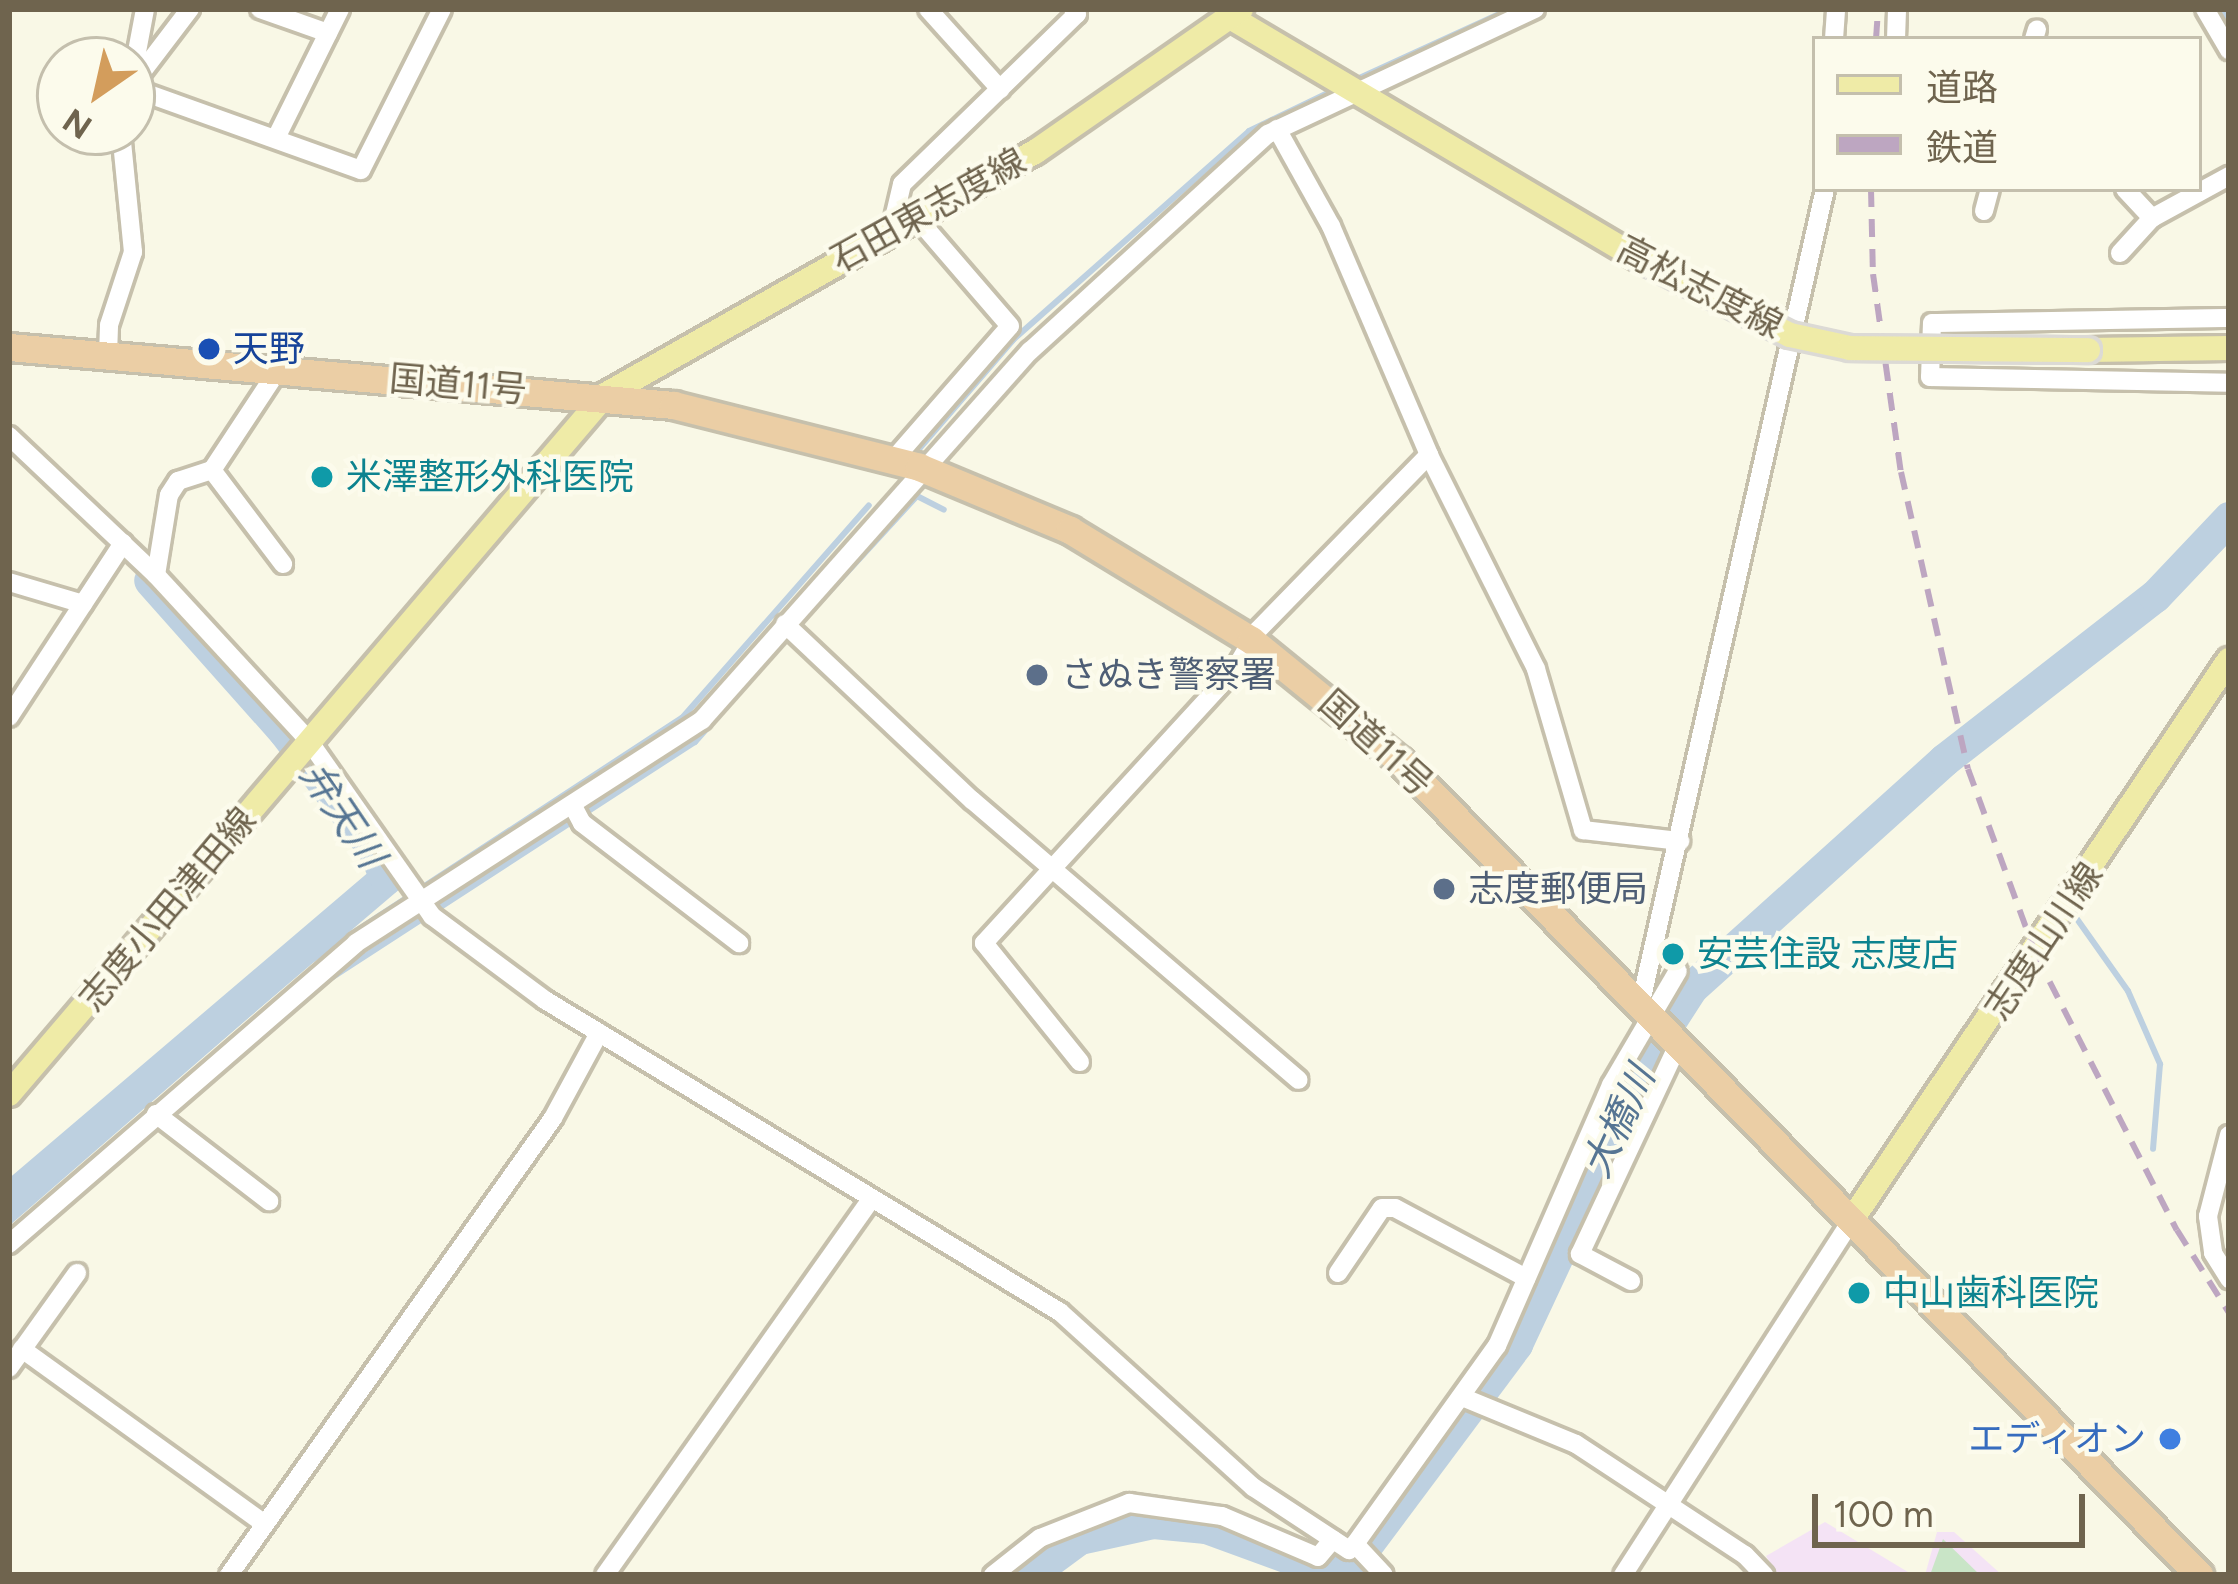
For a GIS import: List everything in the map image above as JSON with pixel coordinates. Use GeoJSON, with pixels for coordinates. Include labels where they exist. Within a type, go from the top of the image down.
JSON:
{"type":"FeatureCollection","features":[{"type":"Feature","properties":{"kind":"highway","name":"国道11号"},"geometry":{"type":"LineString","coordinates":[[9,346],[605,395],[712,412],[925,469],[1070,530],[1251,640],[1400,761],[2199,1575]]}},
{"type":"Feature","properties":{"kind":"main road","name":"高松志度線"},"geometry":{"type":"LineString","coordinates":[[1228,15],[1356,98],[1640,260],[1790,334],[1850,348],[2229,348]]}},
{"type":"Feature","properties":{"kind":"main road","name":"石田東志度線"},"geometry":{"type":"LineString","coordinates":[[605,395],[1035,152],[1228,15]]}},
{"type":"Feature","properties":{"kind":"main road","name":"志度小田津田線"},"geometry":{"type":"LineString","coordinates":[[9,1094],[605,395]]}},
{"type":"Feature","properties":{"kind":"main road","name":"志度山川線"},"geometry":{"type":"LineString","coordinates":[[1852,1218],[2229,660]]}},
{"type":"Feature","properties":{"kind":"street"},"geometry":{"type":"LineString","coordinates":[[156,53],[190,9]]}},
{"type":"Feature","properties":{"kind":"street"},"geometry":{"type":"LineString","coordinates":[[260,9],[328,33]]}},
{"type":"Feature","properties":{"kind":"street"},"geometry":{"type":"LineString","coordinates":[[276,138],[340,9]]}},
{"type":"Feature","properties":{"kind":"street"},"geometry":{"type":"LineString","coordinates":[[156,93],[361,170],[442,9]]}},
{"type":"Feature","properties":{"kind":"street"},"geometry":{"type":"LineString","coordinates":[[928,9],[1000,89]]}},
{"type":"Feature","properties":{"kind":"street"},"geometry":{"type":"LineString","coordinates":[[891,231],[902,184],[1077,14],[1072,9]]}},
{"type":"Feature","properties":{"kind":"street"},"geometry":{"type":"LineString","coordinates":[[9,1244],[356,943],[574,808],[701,720],[1030,351],[1277,129],[1356,98],[1535,9]]}},
{"type":"Feature","properties":{"kind":"street"},"geometry":{"type":"LineString","coordinates":[[2205,9],[2229,50]]}},
{"type":"Feature","properties":{"kind":"street"},"geometry":{"type":"LineString","coordinates":[[1277,129],[1330,226],[1429,454],[1536,668],[1583,830],[1680,841]]}},
{"type":"Feature","properties":{"kind":"street"},"geometry":{"type":"LineString","coordinates":[[109,355],[110,325],[133,253],[123,156]]}},
{"type":"Feature","properties":{"kind":"street"},"geometry":{"type":"LineString","coordinates":[[2202,191],[2229,176]]}},
{"type":"Feature","properties":{"kind":"street"},"geometry":{"type":"LineString","coordinates":[[9,436],[157,574],[309,741],[419,904],[599,1033],[1097,1339],[1252,1486],[1349,1550],[1462,1397],[1526,1279],[1611,1085],[1659,1025],[1680,841],[1825,192]]}},
{"type":"Feature","properties":{"kind":"street"},"geometry":{"type":"LineString","coordinates":[[1984,212],[1989,192]]}},
{"type":"Feature","properties":{"kind":"street"},"geometry":{"type":"LineString","coordinates":[[2128,192],[2152,218]]}},
{"type":"Feature","properties":{"kind":"street"},"geometry":{"type":"LineString","coordinates":[[2120,253],[2152,218],[2200,192]]}},
{"type":"Feature","properties":{"kind":"street"},"geometry":{"type":"LineString","coordinates":[[894,459],[1010,326],[916,217]]}},
{"type":"Feature","properties":{"kind":"street"},"geometry":{"type":"LineString","coordinates":[[2229,318],[1932,323],[1930,377],[2229,383]]}},
{"type":"Feature","properties":{"kind":"street"},"geometry":{"type":"LineString","coordinates":[[2012,379],[2015,322]]}},
{"type":"Feature","properties":{"kind":"street"},"geometry":{"type":"LineString","coordinates":[[157,574],[169,495],[178,481],[212,470],[278,370]]}},
{"type":"Feature","properties":{"kind":"street"},"geometry":{"type":"LineString","coordinates":[[1080,1062],[984,943],[1235,669],[1251,640],[1429,454]]}},
{"type":"Feature","properties":{"kind":"street"},"geometry":{"type":"LineString","coordinates":[[212,470],[283,564]]}},
{"type":"Feature","properties":{"kind":"street"},"geometry":{"type":"LineString","coordinates":[[9,717],[123,542]]}},
{"type":"Feature","properties":{"kind":"street"},"geometry":{"type":"LineString","coordinates":[[9,582],[82,604]]}},
{"type":"Feature","properties":{"kind":"street"},"geometry":{"type":"LineString","coordinates":[[785,624],[1054,871],[1299,1080]]}},
{"type":"Feature","properties":{"kind":"street"},"geometry":{"type":"LineString","coordinates":[[574,808],[582,823],[739,944]]}},
{"type":"Feature","properties":{"kind":"street"},"geometry":{"type":"LineString","coordinates":[[1631,1281],[1580,1254],[1678,971]]}},
{"type":"Feature","properties":{"kind":"street"},"geometry":{"type":"LineString","coordinates":[[229,1575],[553,1118],[599,1033]]}},
{"type":"Feature","properties":{"kind":"street"},"geometry":{"type":"LineString","coordinates":[[155,1114],[268,1201]]}},
{"type":"Feature","properties":{"kind":"street"},"geometry":{"type":"LineString","coordinates":[[2229,1135],[2208,1216],[2212,1253],[2229,1280]]}},
{"type":"Feature","properties":{"kind":"street"},"geometry":{"type":"LineString","coordinates":[[605,1575],[871,1200]]}},
{"type":"Feature","properties":{"kind":"street"},"geometry":{"type":"LineString","coordinates":[[1338,1273],[1382,1208],[1395,1208],[1526,1279]]}},
{"type":"Feature","properties":{"kind":"street"},"geometry":{"type":"LineString","coordinates":[[1623,1575],[1852,1218]]}},
{"type":"Feature","properties":{"kind":"street"},"geometry":{"type":"LineString","coordinates":[[9,1367],[77,1273]]}},
{"type":"Feature","properties":{"kind":"street"},"geometry":{"type":"LineString","coordinates":[[22,1349],[265,1524]]}},
{"type":"Feature","properties":{"kind":"street"},"geometry":{"type":"LineString","coordinates":[[1462,1397],[1576,1444],[1764,1575]]}},
{"type":"Feature","properties":{"kind":"street"},"geometry":{"type":"LineString","coordinates":[[993,1575],[1040,1538],[1129,1503],[1222,1516],[1318,1557],[1333,1539]]}},
{"type":"Feature","properties":{"kind":"street"},"geometry":{"type":"LineString","coordinates":[[1354,1544],[1371,1571]]}},
{"type":"Feature","properties":{"kind":"shaded area"},"geometry":{"type":"Polygon","coordinates":[[[1825,1522],[1913,1575],[1777,1575],[1766,1556],[1825,1522]]]}},
{"type":"Feature","properties":{"kind":"shaded area"},"geometry":{"type":"Polygon","coordinates":[[[1937,1532],[1954,1532],[2002,1575],[1925,1575],[1937,1532]]]}},
{"type":"Feature","properties":{"kind":"green space"},"geometry":{"type":"Polygon","coordinates":[[[1943,1539],[1980,1575],[1930,1575],[1943,1539]]]}},
{"type":"Feature","properties":{"kind":"waterway"},"geometry":{"type":"LineString","coordinates":[[1355,80],[1510,9]]}},
{"type":"Feature","properties":{"kind":"waterway"},"geometry":{"type":"LineString","coordinates":[[919,449],[1013,340],[1249,131],[1338,88]]}},
{"type":"Feature","properties":{"kind":"waterway"},"geometry":{"type":"LineString","coordinates":[[774,652],[917,496],[944,510]]}},
{"type":"Feature","properties":{"kind":"waterway"},"geometry":{"type":"LineString","coordinates":[[9,1222],[307,963],[682,718],[869,505]]}},
{"type":"Feature","properties":{"kind":"waterway","name":"大橋川"},"geometry":{"type":"LineString","coordinates":[[1029,1575],[1079,1538],[1153,1522],[1206,1527],[1332,1573],[1347,1571],[1516,1344],[1657,1041],[1691,988],[1944,760],[2155,596],[2229,518]]}},
{"type":"Feature","properties":{"kind":"waterway","name":"弁天川"},"geometry":{"type":"LineString","coordinates":[[9,1199],[386,878],[373,848],[285,732],[150,580]]}},
{"type":"Feature","properties":{"kind":"waterway"},"geometry":{"type":"LineString","coordinates":[[322,984],[695,742],[734,698]]}},
{"type":"Feature","properties":{"kind":"waterway"},"geometry":{"type":"LineString","coordinates":[[2077,919],[2128,991],[2160,1064],[2153,1149]]}},
{"type":"Feature","properties":{"kind":"railway"},"geometry":{"type":"LineString","coordinates":[[1876,36],[1878,9]]}},
{"type":"Feature","properties":{"kind":"railway"},"geometry":{"type":"LineString","coordinates":[[1871,192],[1873,274],[1901,472],[1968,769],[2036,955],[2177,1230],[2229,1313]]}},
{"type":"Feature","properties":{"kind":"place","name":"天野"},"geometry":{"type":"Point","coordinates":[209,349]}},
{"type":"Feature","properties":{"kind":"place","name":"米澤整形外科医院"},"geometry":{"type":"Point","coordinates":[322,477]}},
{"type":"Feature","properties":{"kind":"place","name":"さぬき警察署"},"geometry":{"type":"Point","coordinates":[1037,675]}},
{"type":"Feature","properties":{"kind":"place","name":"志度郵便局"},"geometry":{"type":"Point","coordinates":[1444,889]}},
{"type":"Feature","properties":{"kind":"place","name":"安芸住設 志度店"},"geometry":{"type":"Point","coordinates":[1673,954]}},
{"type":"Feature","properties":{"kind":"place","name":"中山歯科医院"},"geometry":{"type":"Point","coordinates":[1859,1293]}},
{"type":"Feature","properties":{"kind":"place","name":"エディオン"},"geometry":{"type":"Point","coordinates":[2170,1439]}}]}
